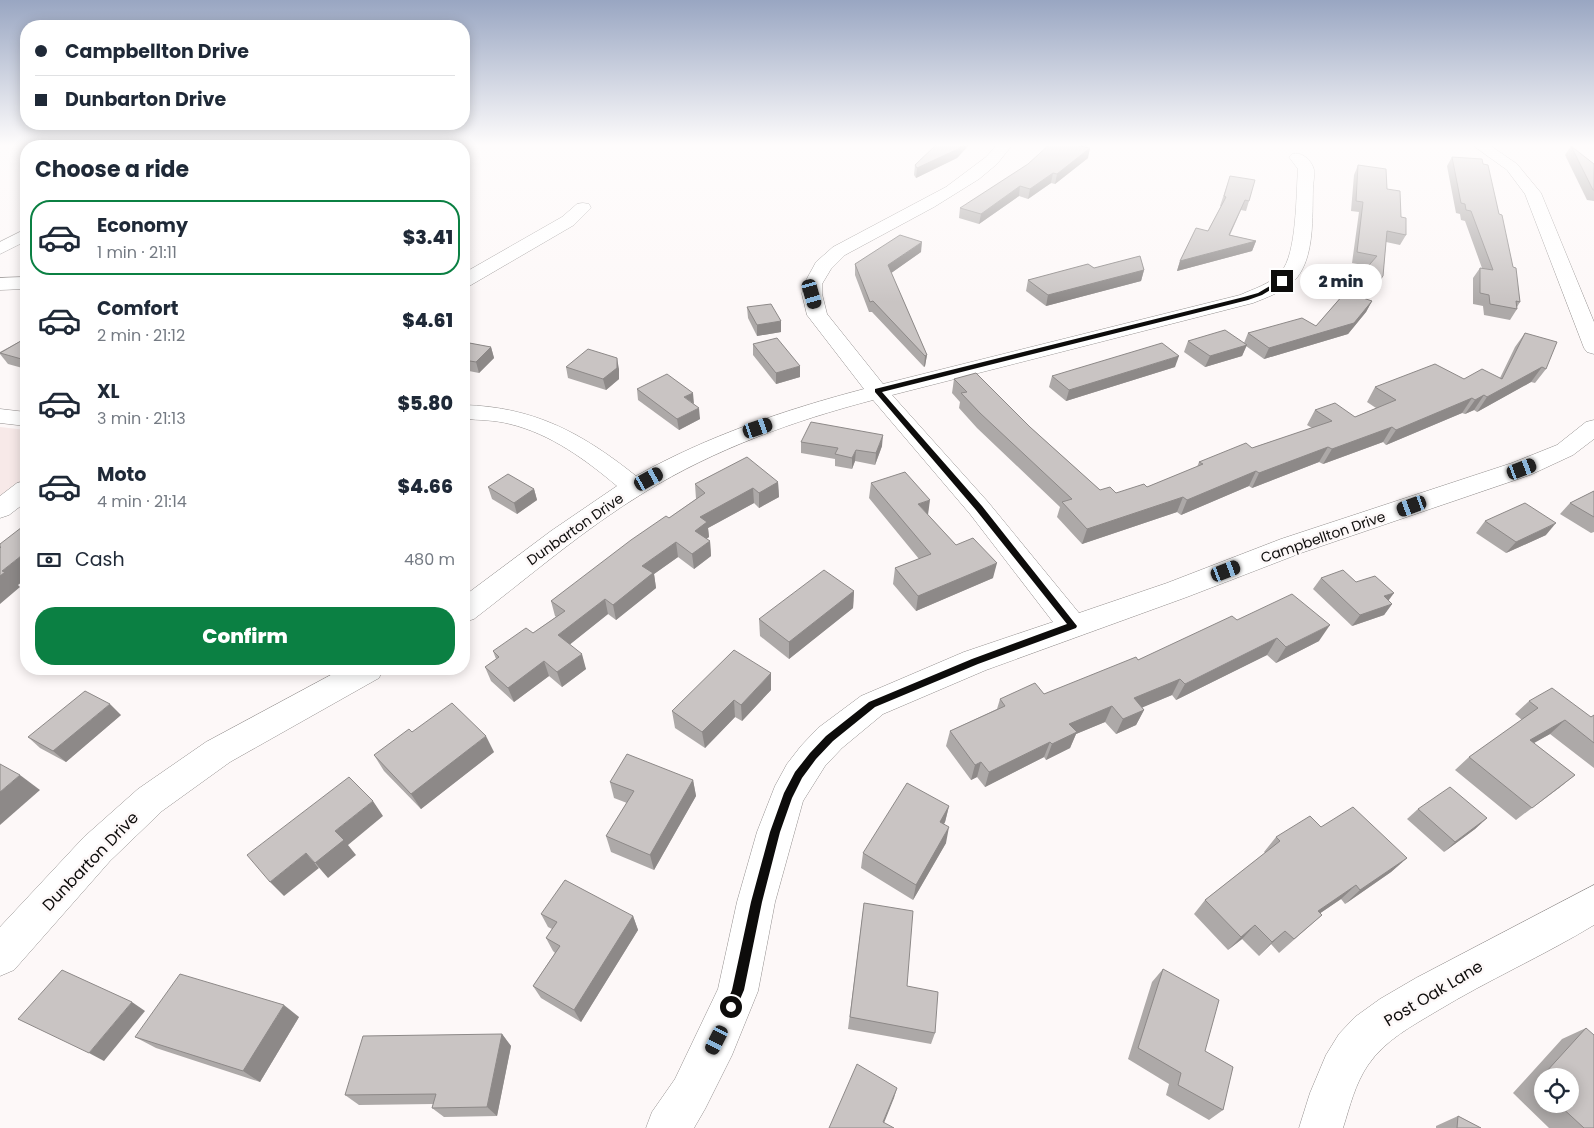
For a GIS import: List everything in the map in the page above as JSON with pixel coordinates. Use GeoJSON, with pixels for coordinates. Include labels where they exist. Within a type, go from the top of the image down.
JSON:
{"type":"FeatureCollection","features":[{"type":"Feature","properties":{"kind":"street"},"geometry":{"type":"LineString","coordinates":[[938,197],[830,258],[817,275],[812,294],[817,315],[877,391],[973,502],[1073,626]]}},
{"type":"Feature","properties":{"kind":"street","name":"Dunbarton Drive"},"geometry":{"type":"LineString","coordinates":[[470,606],[567,532],[634,487],[693,456],[758,428],[828,404],[1246,299],[1272,288],[1290,274],[1298,259],[1304,197]]}},
{"type":"Feature","properties":{"kind":"street"},"geometry":{"type":"LineString","coordinates":[[1535,197],[1554,250],[1594,348]]}},
{"type":"Feature","properties":{"kind":"street"},"geometry":{"type":"LineString","coordinates":[[470,278],[568,221],[583,208]]}},
{"type":"Feature","properties":{"kind":"street"},"geometry":{"type":"LineString","coordinates":[[0,248],[20,237]]}},
{"type":"Feature","properties":{"kind":"street"},"geometry":{"type":"LineString","coordinates":[[0,284],[20,283]]}},
{"type":"Feature","properties":{"kind":"street"},"geometry":{"type":"LineString","coordinates":[[470,412],[513,416],[544,426],[599,459],[634,487]]}},
{"type":"Feature","properties":{"kind":"street"},"geometry":{"type":"LineString","coordinates":[[0,416],[20,418]]}},
{"type":"Feature","properties":{"kind":"street","name":"Campbellton Drive"},"geometry":{"type":"LineString","coordinates":[[668,1128],[690,1094],[717,1040],[738,990],[756,902],[787,796],[813,756],[830,738],[872,705],[975,661],[1177,590],[1291,546],[1396,512],[1495,476],[1522,469],[1565,450],[1594,427]]}},
{"type":"Feature","properties":{"kind":"street"},"geometry":{"type":"LineString","coordinates":[[0,509],[20,494]]}},
{"type":"Feature","properties":{"kind":"street","name":"Dunbarton Drive"},"geometry":{"type":"LineString","coordinates":[[0,956],[97,849],[150,800],[218,752],[358,675]]}},
{"type":"Feature","properties":{"kind":"street","name":"Post Oak Lane"},"geometry":{"type":"LineString","coordinates":[[1322,1128],[1331,1093],[1344,1065],[1361,1039],[1394,1013],[1594,904]]}},
{"type":"Feature","properties":{"kind":"shaded area"},"geometry":{"type":"Polygon","coordinates":[[[0,427],[20,429],[20,484],[0,499],[0,427]]]}},
{"type":"Feature","properties":{"kind":"building"},"geometry":{"type":"Polygon","coordinates":[[[978,197],[1005,197],[981,214],[960,208],[978,197]]]}},
{"type":"Feature","properties":{"kind":"building"},"geometry":{"type":"Polygon","coordinates":[[[1226,197],[1250,197],[1249,201],[1245,200],[1229,235],[1256,241],[1180,261],[1196,228],[1208,231],[1226,197]]]}},
{"type":"Feature","properties":{"kind":"building"},"geometry":{"type":"Polygon","coordinates":[[[1356,197],[1400,197],[1401,217],[1406,218],[1406,235],[1387,231],[1383,276],[1363,298],[1372,301],[1354,323],[1269,348],[1248,333],[1302,318],[1316,326],[1377,256],[1357,252],[1363,202],[1356,201],[1356,197]]]}},
{"type":"Feature","properties":{"kind":"building"},"geometry":{"type":"Polygon","coordinates":[[[1460,197],[1495,197],[1499,214],[1502,215],[1513,267],[1516,268],[1520,302],[1516,301],[1517,309],[1490,304],[1489,295],[1480,293],[1480,268],[1493,270],[1471,211],[1466,210],[1465,204],[1461,203],[1460,197]]]}},
{"type":"Feature","properties":{"kind":"building"},"geometry":{"type":"Polygon","coordinates":[[[900,235],[922,242],[888,265],[927,355],[925,356],[873,301],[870,302],[855,264],[900,235]]]}},
{"type":"Feature","properties":{"kind":"building"},"geometry":{"type":"Polygon","coordinates":[[[1140,256],[1144,270],[1048,295],[1028,280],[1088,264],[1094,268],[1140,256]]]}},
{"type":"Feature","properties":{"kind":"building"},"geometry":{"type":"Polygon","coordinates":[[[771,304],[781,321],[757,325],[747,307],[771,304]]]}},
{"type":"Feature","properties":{"kind":"building"},"geometry":{"type":"Polygon","coordinates":[[[1225,330],[1247,345],[1210,356],[1188,341],[1225,330]]]}},
{"type":"Feature","properties":{"kind":"building"},"geometry":{"type":"Polygon","coordinates":[[[1525,333],[1557,342],[1546,369],[1542,367],[1487,397],[1484,395],[1475,400],[1472,398],[1396,430],[1392,427],[1332,449],[1328,447],[1259,473],[1256,471],[1187,500],[1183,497],[1087,529],[1062,502],[1072,499],[980,413],[961,393],[967,392],[954,379],[976,373],[1030,427],[1100,490],[1110,487],[1116,493],[1144,484],[1147,487],[1203,464],[1199,462],[1246,443],[1252,448],[1332,421],[1315,410],[1335,403],[1355,417],[1396,400],[1375,387],[1435,364],[1464,379],[1482,369],[1502,379],[1525,333]]]}},
{"type":"Feature","properties":{"kind":"building"},"geometry":{"type":"Polygon","coordinates":[[[777,338],[800,366],[776,373],[753,344],[777,338]]]}},
{"type":"Feature","properties":{"kind":"building"},"geometry":{"type":"Polygon","coordinates":[[[20,341],[20,359],[0,353],[20,341]]]}},
{"type":"Feature","properties":{"kind":"building"},"geometry":{"type":"Polygon","coordinates":[[[470,343],[491,347],[476,362],[470,361],[470,343]]]}},
{"type":"Feature","properties":{"kind":"building"},"geometry":{"type":"Polygon","coordinates":[[[1162,343],[1179,356],[1069,390],[1052,376],[1162,343]]]}},
{"type":"Feature","properties":{"kind":"building"},"geometry":{"type":"Polygon","coordinates":[[[588,349],[617,358],[617,368],[603,379],[566,367],[588,349]]]}},
{"type":"Feature","properties":{"kind":"building"},"geometry":{"type":"Polygon","coordinates":[[[667,374],[693,393],[684,397],[699,408],[677,419],[637,389],[667,374]]]}},
{"type":"Feature","properties":{"kind":"building"},"geometry":{"type":"Polygon","coordinates":[[[811,422],[883,435],[876,453],[856,450],[852,458],[835,454],[838,448],[801,442],[811,422]]]}},
{"type":"Feature","properties":{"kind":"building"},"geometry":{"type":"Polygon","coordinates":[[[747,457],[778,482],[759,493],[753,488],[700,517],[707,522],[695,531],[710,541],[692,554],[676,542],[642,566],[653,573],[613,605],[605,599],[558,635],[582,654],[557,672],[544,661],[508,688],[485,667],[499,657],[493,651],[526,628],[533,633],[565,611],[551,601],[631,540],[666,516],[669,518],[705,493],[695,484],[747,457]]]}},
{"type":"Feature","properties":{"kind":"building"},"geometry":{"type":"Polygon","coordinates":[[[905,472],[930,500],[918,504],[956,545],[973,538],[997,563],[918,596],[895,568],[931,554],[871,483],[905,472]]]}},
{"type":"Feature","properties":{"kind":"building"},"geometry":{"type":"Polygon","coordinates":[[[508,474],[534,489],[514,503],[488,487],[508,474]]]}},
{"type":"Feature","properties":{"kind":"building"},"geometry":{"type":"Polygon","coordinates":[[[1594,491],[1594,517],[1570,503],[1594,491]]]}},
{"type":"Feature","properties":{"kind":"building"},"geometry":{"type":"Polygon","coordinates":[[[1525,503],[1556,523],[1516,542],[1485,521],[1525,503]]]}},
{"type":"Feature","properties":{"kind":"building"},"geometry":{"type":"Polygon","coordinates":[[[20,529],[20,557],[2,571],[5,572],[0,576],[1,547],[0,544],[20,529]]]}},
{"type":"Feature","properties":{"kind":"building"},"geometry":{"type":"Polygon","coordinates":[[[824,570],[854,591],[789,642],[759,619],[824,570]]]}},
{"type":"Feature","properties":{"kind":"building"},"geometry":{"type":"Polygon","coordinates":[[[1343,570],[1356,582],[1375,576],[1394,593],[1384,596],[1392,604],[1360,615],[1321,578],[1343,570]]]}},
{"type":"Feature","properties":{"kind":"building"},"geometry":{"type":"Polygon","coordinates":[[[1292,594],[1330,625],[1286,647],[1277,638],[1185,684],[1180,679],[1134,698],[1144,710],[1123,719],[1112,706],[1069,724],[1077,732],[1052,744],[1050,742],[989,772],[981,762],[975,765],[950,731],[1005,706],[1000,699],[1035,683],[1044,694],[1136,657],[1138,660],[1232,616],[1237,620],[1292,594]]]}},
{"type":"Feature","properties":{"kind":"building"},"geometry":{"type":"Polygon","coordinates":[[[734,650],[771,673],[741,705],[734,700],[702,732],[672,711],[734,650]]]}},
{"type":"Feature","properties":{"kind":"building"},"geometry":{"type":"Polygon","coordinates":[[[1552,688],[1591,717],[1594,715],[1594,743],[1565,720],[1530,740],[1575,775],[1532,808],[1469,757],[1538,708],[1529,701],[1552,688]]]}},
{"type":"Feature","properties":{"kind":"building"},"geometry":{"type":"Polygon","coordinates":[[[85,691],[110,704],[53,751],[28,737],[85,691]]]}},
{"type":"Feature","properties":{"kind":"building"},"geometry":{"type":"Polygon","coordinates":[[[452,703],[486,736],[411,794],[374,755],[409,729],[412,732],[452,703]]]}},
{"type":"Feature","properties":{"kind":"building"},"geometry":{"type":"Polygon","coordinates":[[[627,754],[693,780],[650,855],[606,836],[634,791],[610,782],[627,754]]]}},
{"type":"Feature","properties":{"kind":"building"},"geometry":{"type":"Polygon","coordinates":[[[0,764],[20,775],[0,792],[0,764]]]}},
{"type":"Feature","properties":{"kind":"building"},"geometry":{"type":"Polygon","coordinates":[[[349,777],[373,801],[335,831],[344,840],[315,863],[306,853],[270,882],[247,855],[349,777]]]}},
{"type":"Feature","properties":{"kind":"building"},"geometry":{"type":"Polygon","coordinates":[[[907,783],[949,806],[940,822],[949,827],[916,885],[863,853],[907,783]]]}},
{"type":"Feature","properties":{"kind":"building"},"geometry":{"type":"Polygon","coordinates":[[[1450,787],[1487,818],[1455,842],[1418,809],[1450,787]]]}},
{"type":"Feature","properties":{"kind":"building"},"geometry":{"type":"Polygon","coordinates":[[[1353,807],[1407,858],[1360,890],[1356,885],[1318,911],[1322,915],[1294,939],[1285,931],[1272,942],[1255,925],[1241,937],[1205,900],[1280,841],[1276,837],[1310,816],[1321,827],[1353,807]]]}},
{"type":"Feature","properties":{"kind":"building"},"geometry":{"type":"Polygon","coordinates":[[[565,880],[633,916],[574,1010],[533,986],[560,946],[546,938],[557,922],[541,914],[565,880]]]}},
{"type":"Feature","properties":{"kind":"building"},"geometry":{"type":"Polygon","coordinates":[[[864,903],[913,911],[907,986],[938,992],[935,1033],[850,1017],[864,903]]]}},
{"type":"Feature","properties":{"kind":"building"},"geometry":{"type":"Polygon","coordinates":[[[1163,969],[1219,1000],[1205,1051],[1233,1067],[1223,1110],[1178,1085],[1181,1073],[1138,1048],[1163,969]]]}},
{"type":"Feature","properties":{"kind":"building"},"geometry":{"type":"Polygon","coordinates":[[[62,970],[132,1002],[89,1053],[18,1019],[62,970]]]}},
{"type":"Feature","properties":{"kind":"building"},"geometry":{"type":"Polygon","coordinates":[[[180,974],[284,1005],[243,1071],[135,1037],[180,974]]]}},
{"type":"Feature","properties":{"kind":"building"},"geometry":{"type":"Polygon","coordinates":[[[1586,1028],[1594,1035],[1594,1128],[1584,1128],[1568,1113],[1579,1113],[1579,1068],[1549,1068],[1586,1028]]]}},
{"type":"Feature","properties":{"kind":"building"},"geometry":{"type":"Polygon","coordinates":[[[502,1034],[487,1107],[432,1108],[436,1094],[345,1095],[363,1036],[502,1034]]]}},
{"type":"Feature","properties":{"kind":"building"},"geometry":{"type":"Polygon","coordinates":[[[857,1064],[897,1088],[883,1122],[894,1128],[829,1128],[857,1064]]]}},
{"type":"Feature","properties":{"kind":"building"},"geometry":{"type":"Polygon","coordinates":[[[1458,1116],[1481,1128],[1457,1128],[1458,1116]]]}},
{"type":"Feature","properties":{"kind":"route"},"geometry":{"type":"LineString","coordinates":[[731,1007],[738,990],[756,902],[775,832],[787,796],[813,756],[830,738],[872,705],[975,661],[1073,626],[979,508],[877,391],[1246,299],[1260,294],[1282,281]]}}]}
